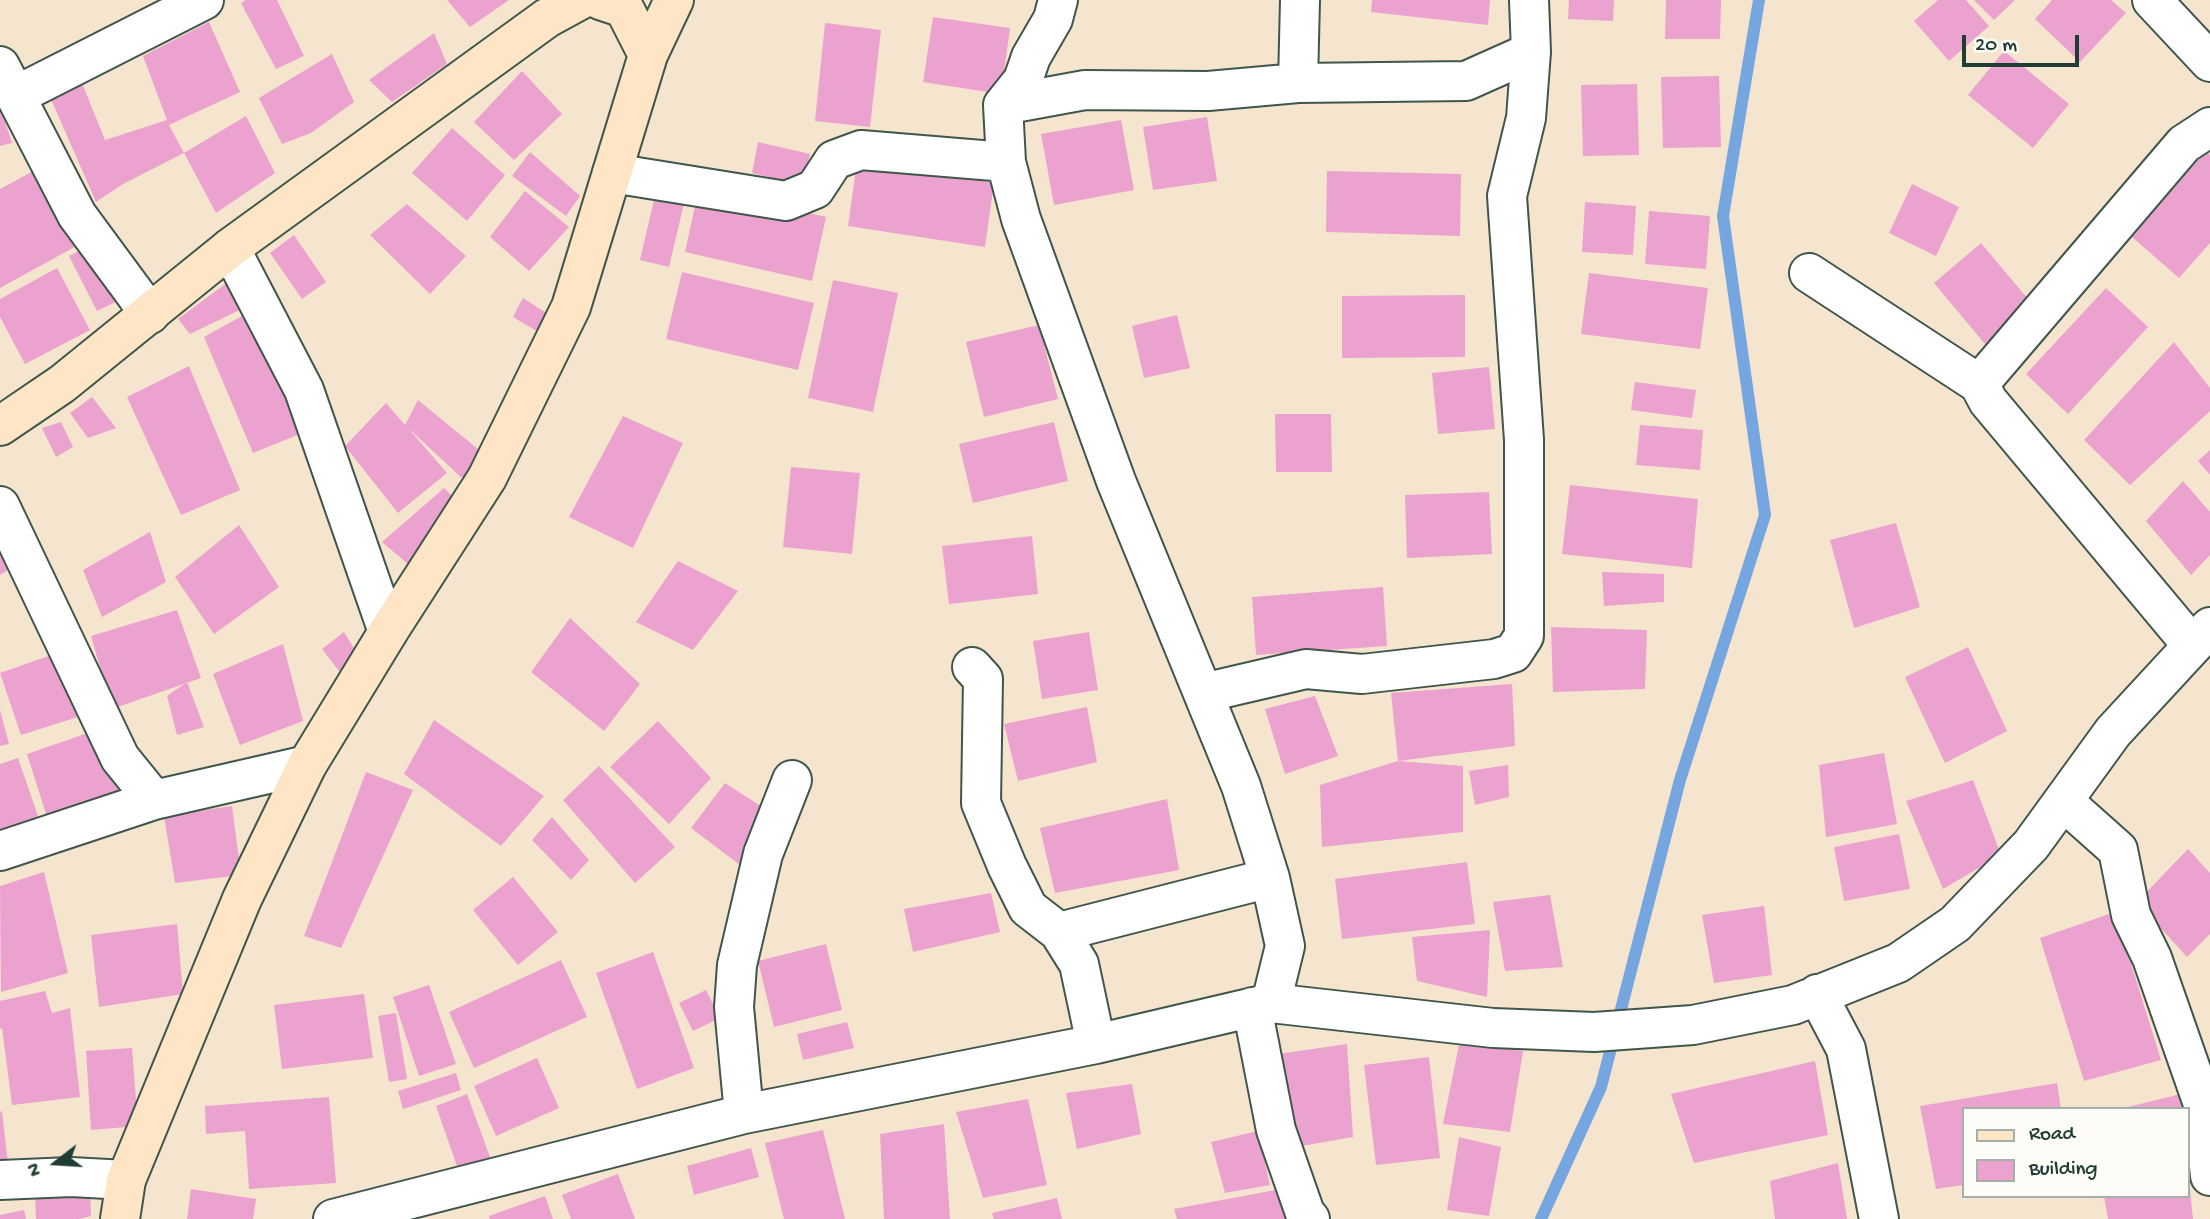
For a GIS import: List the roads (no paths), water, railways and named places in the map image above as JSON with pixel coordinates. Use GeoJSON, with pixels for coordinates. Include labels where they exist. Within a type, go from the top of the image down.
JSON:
{"type":"FeatureCollection","features":[{"type":"Feature","properties":{"kind":"street"},"geometry":{"type":"LineString","coordinates":[[150,314],[77,215],[7,81],[155,10],[204,0]]}},
{"type":"Feature","properties":{"kind":"street"},"geometry":{"type":"LineString","coordinates":[[0,426],[62,384],[230,248],[547,18],[580,0]]}},
{"type":"Feature","properties":{"kind":"street"},"geometry":{"type":"LineString","coordinates":[[600,0],[624,8],[648,55]]}},
{"type":"Feature","properties":{"kind":"street"},"geometry":{"type":"LineString","coordinates":[[120,1219],[126,1180],[242,899],[307,765],[487,478],[571,307],[648,55],[674,0]]}},
{"type":"Feature","properties":{"kind":"street"},"geometry":{"type":"LineString","coordinates":[[1058,0],[1053,19],[1031,57],[1023,80],[1003,105],[1006,162],[1021,219],[1112,468],[1241,786],[1270,878],[1285,946],[1261,1005],[1276,1130],[1305,1213],[1310,1219]]}},
{"type":"Feature","properties":{"kind":"street"},"geometry":{"type":"LineString","coordinates":[[1298,83],[1300,0]]}},
{"type":"Feature","properties":{"kind":"street"},"geometry":{"type":"LineString","coordinates":[[1203,692],[1306,669],[1362,674],[1494,659],[1513,653],[1524,636],[1524,440],[1507,196],[1526,118],[1531,52],[1529,0]]}},
{"type":"Feature","properties":{"kind":"street"},"geometry":{"type":"LineString","coordinates":[[2152,0],[2210,62]]}},
{"type":"Feature","properties":{"kind":"street"},"geometry":{"type":"LineString","coordinates":[[1003,105],[1086,90],[1208,91],[1298,83],[1466,81],[1531,52]]}},
{"type":"Feature","properties":{"kind":"street"},"geometry":{"type":"LineString","coordinates":[[1979,384],[2184,144],[2210,127]]}},
{"type":"Feature","properties":{"kind":"street"},"geometry":{"type":"LineString","coordinates":[[612,173],[786,201],[815,189],[834,160],[861,149],[1006,162]]}},
{"type":"Feature","properties":{"kind":"street"},"geometry":{"type":"LineString","coordinates":[[230,248],[304,390],[388,632]]}},
{"type":"Feature","properties":{"kind":"street"},"geometry":{"type":"LineString","coordinates":[[333,1219],[744,1114],[1096,1044],[1261,1005],[1493,1028],[1594,1032],[1693,1025],[1793,1005],[1898,963],[1955,924],[2031,845],[2113,732],[2201,636],[1988,401],[1979,384],[1809,273]]}},
{"type":"Feature","properties":{"kind":"street"},"geometry":{"type":"LineString","coordinates":[[0,506],[120,758],[154,800]]}},
{"type":"Feature","properties":{"kind":"street"},"geometry":{"type":"LineString","coordinates":[[971,667],[984,679],[981,803],[1028,908],[1059,932],[1079,964],[1096,1044]]}},
{"type":"Feature","properties":{"kind":"street"},"geometry":{"type":"LineString","coordinates":[[0,851],[154,800],[307,765]]}},
{"type":"Feature","properties":{"kind":"street"},"geometry":{"type":"LineString","coordinates":[[744,1114],[734,1007],[737,965],[763,854],[792,780]]}},
{"type":"Feature","properties":{"kind":"street"},"geometry":{"type":"LineString","coordinates":[[2063,801],[2118,850],[2131,915],[2152,958],[2203,1104],[2210,1176]]}},
{"type":"Feature","properties":{"kind":"street"},"geometry":{"type":"LineString","coordinates":[[1059,932],[1270,878]]}},
{"type":"Feature","properties":{"kind":"street"},"geometry":{"type":"LineString","coordinates":[[1817,994],[1846,1049],[1879,1219]]}},
{"type":"Feature","properties":{"kind":"street"},"geometry":{"type":"LineString","coordinates":[[0,1180],[71,1177],[126,1180]]}},
{"type":"Feature","properties":{"kind":"waterway"},"geometry":{"type":"LineString","coordinates":[[1541,1219],[1601,1087],[1680,780],[1765,515],[1723,216],[1759,0]]}}]}
